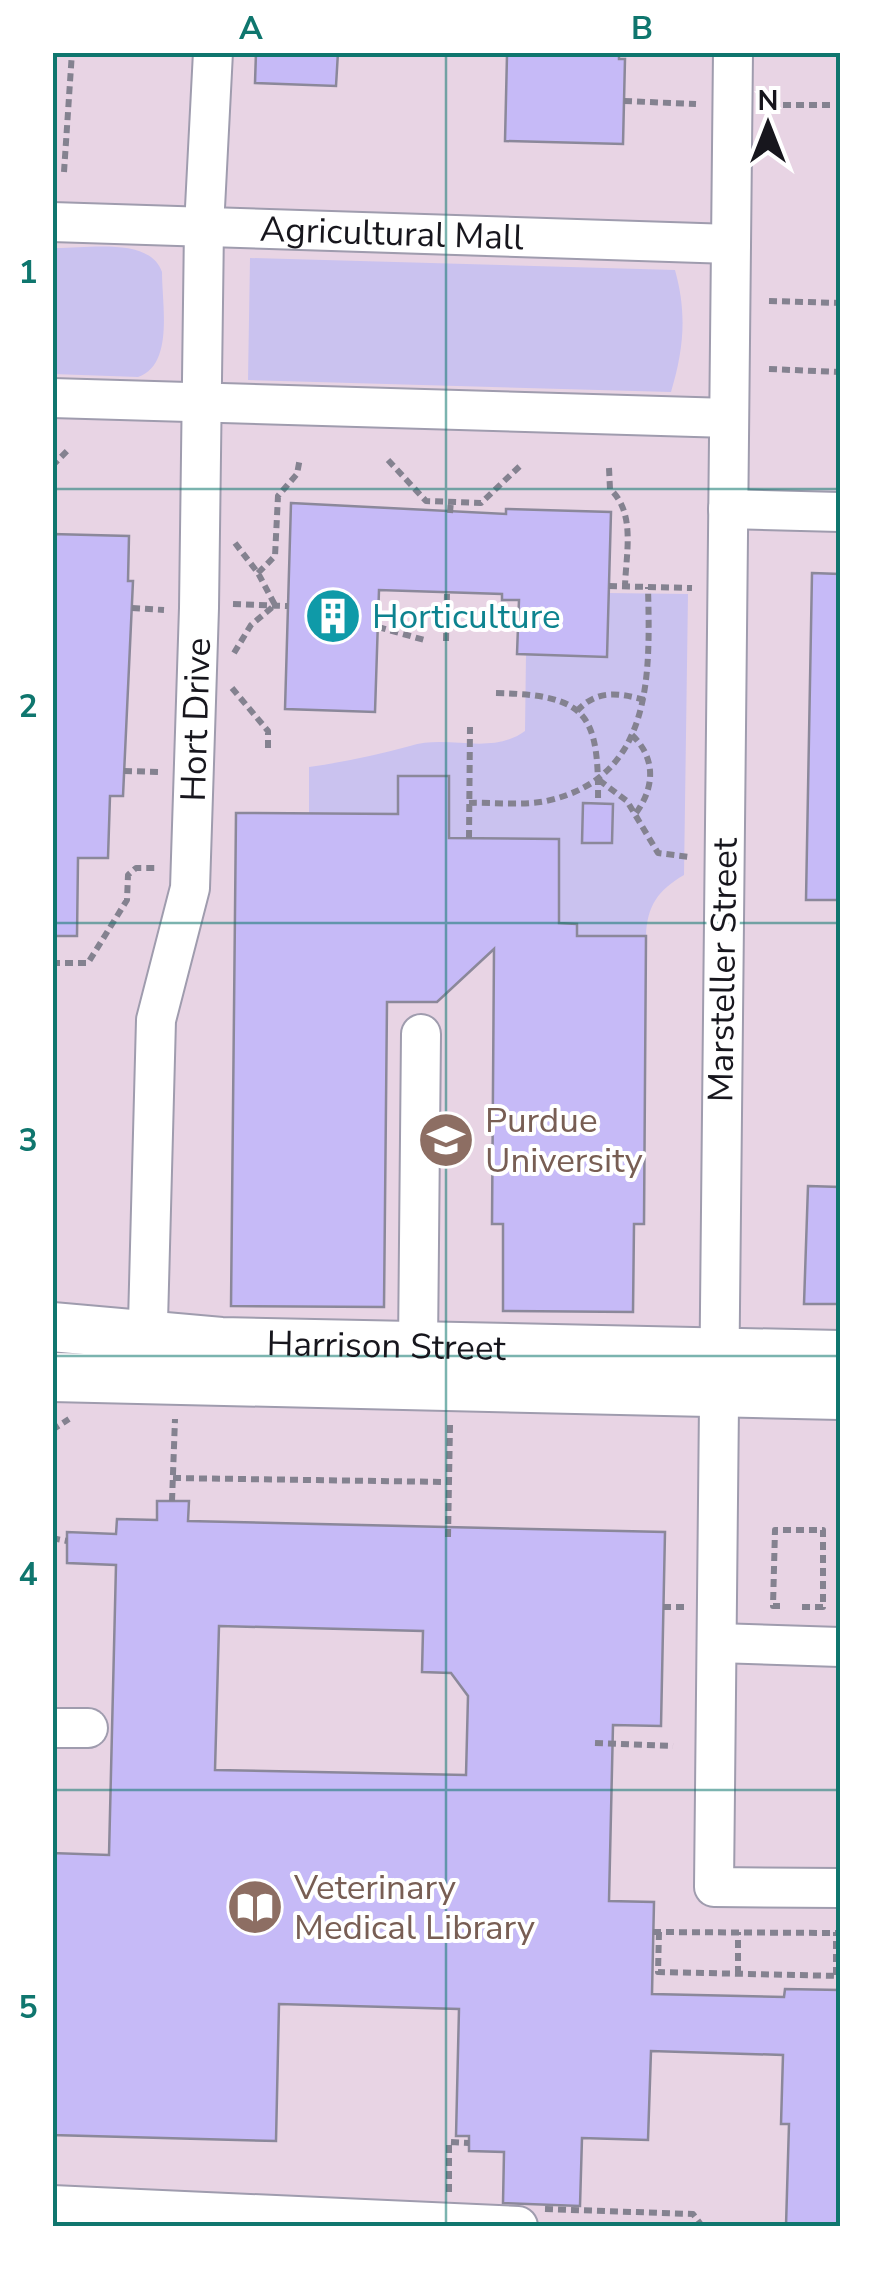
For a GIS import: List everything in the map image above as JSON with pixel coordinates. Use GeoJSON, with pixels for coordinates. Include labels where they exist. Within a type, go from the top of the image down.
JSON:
{"type":"FeatureCollection","features":[{"type":"Feature","properties":{"kind":"main road","name":"Harrison Street"},"geometry":{"type":"LineString","coordinates":[[52,1327],[156,1374]]}},
{"type":"Feature","properties":{"kind":"main road","name":"Harrison Street"},"geometry":{"type":"LineString","coordinates":[[156,1374],[221,1342],[418,1347],[718,1373]]}},
{"type":"Feature","properties":{"kind":"main road"},"geometry":{"type":"LineString","coordinates":[[718,1373],[840,1355]]}},
{"type":"Feature","properties":{"kind":"main road","name":"Harrison Street"},"geometry":{"type":"LineString","coordinates":[[52,1377],[718,1373]]}},
{"type":"Feature","properties":{"kind":"main road"},"geometry":{"type":"LineString","coordinates":[[718,1373],[840,1395]]}},
{"type":"Feature","properties":{"kind":"street","name":"Hort Drive"},"geometry":{"type":"LineString","coordinates":[[156,1374],[156,1020],[190,888],[204,227],[213,52]]}},
{"type":"Feature","properties":{"kind":"street","name":"Marsteller Street"},"geometry":{"type":"LineString","coordinates":[[733,52],[714,1887],[839,1888]]}},
{"type":"Feature","properties":{"kind":"street","name":"Agricultural Mall"},"geometry":{"type":"LineString","coordinates":[[52,222],[731,244]]}},
{"type":"Feature","properties":{"kind":"street"},"geometry":{"type":"LineString","coordinates":[[52,398],[729,418]]}},
{"type":"Feature","properties":{"kind":"street"},"geometry":{"type":"LineString","coordinates":[[728,509],[840,512]]}},
{"type":"Feature","properties":{"kind":"street"},"geometry":{"type":"LineString","coordinates":[[418,1347],[420,1034]]}},
{"type":"Feature","properties":{"kind":"street"},"geometry":{"type":"LineString","coordinates":[[716,1643],[801,1635],[840,1647]]}},
{"type":"Feature","properties":{"kind":"street"},"geometry":{"type":"LineString","coordinates":[[52,2205],[346,2222],[448,2223],[530,2218]]}},
{"type":"Feature","properties":{"kind":"path"},"geometry":{"type":"LineString","coordinates":[[64,172],[72,52]]}},
{"type":"Feature","properties":{"kind":"path"},"geometry":{"type":"LineString","coordinates":[[624,101],[696,104]]}},
{"type":"Feature","properties":{"kind":"path"},"geometry":{"type":"LineString","coordinates":[[770,105],[831,105]]}},
{"type":"Feature","properties":{"kind":"path"},"geometry":{"type":"LineString","coordinates":[[769,301],[840,303]]}},
{"type":"Feature","properties":{"kind":"path"},"geometry":{"type":"LineString","coordinates":[[769,370],[840,372]]}},
{"type":"Feature","properties":{"kind":"path"},"geometry":{"type":"LineString","coordinates":[[52,466],[68,450]]}},
{"type":"Feature","properties":{"kind":"path"},"geometry":{"type":"LineString","coordinates":[[258,574],[275,556],[278,496],[297,474],[300,458]]}},
{"type":"Feature","properties":{"kind":"path"},"geometry":{"type":"LineString","coordinates":[[388,460],[426,501],[451,502],[481,502],[521,465]]}},
{"type":"Feature","properties":{"kind":"path"},"geometry":{"type":"LineString","coordinates":[[609,468],[610,488],[622,502],[627,526],[626,586]]}},
{"type":"Feature","properties":{"kind":"path"},"geometry":{"type":"LineString","coordinates":[[450,513],[451,502]]}},
{"type":"Feature","properties":{"kind":"path"},"geometry":{"type":"LineString","coordinates":[[234,542],[258,574],[274,606]]}},
{"type":"Feature","properties":{"kind":"path"},"geometry":{"type":"LineString","coordinates":[[609,586],[692,588]]}},
{"type":"Feature","properties":{"kind":"path"},"geometry":{"type":"LineString","coordinates":[[469,803],[542,802],[598,779],[632,735],[645,700],[650,670],[648,587]]}},
{"type":"Feature","properties":{"kind":"path"},"geometry":{"type":"LineString","coordinates":[[446,641],[447,592]]}},
{"type":"Feature","properties":{"kind":"path"},"geometry":{"type":"LineString","coordinates":[[232,604],[288,606]]}},
{"type":"Feature","properties":{"kind":"path"},"geometry":{"type":"LineString","coordinates":[[230,659],[251,625],[274,606]]}},
{"type":"Feature","properties":{"kind":"path"},"geometry":{"type":"LineString","coordinates":[[132,608],[160,609]]}},
{"type":"Feature","properties":{"kind":"path"},"geometry":{"type":"LineString","coordinates":[[378,627],[428,641]]}},
{"type":"Feature","properties":{"kind":"path"},"geometry":{"type":"LineString","coordinates":[[229,681],[268,731],[268,749]]}},
{"type":"Feature","properties":{"kind":"path"},"geometry":{"type":"LineString","coordinates":[[496,692],[542,694],[577,711],[596,741],[598,803]]}},
{"type":"Feature","properties":{"kind":"path"},"geometry":{"type":"LineString","coordinates":[[577,711],[586,702],[610,694],[645,700]]}},
{"type":"Feature","properties":{"kind":"path"},"geometry":{"type":"LineString","coordinates":[[469,838],[470,727]]}},
{"type":"Feature","properties":{"kind":"path"},"geometry":{"type":"LineString","coordinates":[[632,735],[651,766],[650,788],[636,813]]}},
{"type":"Feature","properties":{"kind":"path"},"geometry":{"type":"LineString","coordinates":[[124,771],[164,772],[164,786]]}},
{"type":"Feature","properties":{"kind":"path"},"geometry":{"type":"LineString","coordinates":[[598,779],[616,790],[636,813],[658,853],[690,857]]}},
{"type":"Feature","properties":{"kind":"path"},"geometry":{"type":"LineString","coordinates":[[52,964],[88,964],[127,900],[128,875],[136,868],[162,868],[162,850]]}},
{"type":"Feature","properties":{"kind":"path"},"geometry":{"type":"LineString","coordinates":[[156,1374],[173,1478],[172,1501]]}},
{"type":"Feature","properties":{"kind":"path"},"geometry":{"type":"LineString","coordinates":[[448,1537],[451,1414]]}},
{"type":"Feature","properties":{"kind":"path"},"geometry":{"type":"LineString","coordinates":[[173,1478],[450,1482]]}},
{"type":"Feature","properties":{"kind":"path"},"geometry":{"type":"LineString","coordinates":[[774,1530],[824,1530],[822,1607],[800,1607],[773,1606],[774,1530]]}},
{"type":"Feature","properties":{"kind":"path"},"geometry":{"type":"LineString","coordinates":[[52,1538],[67,1540]]}},
{"type":"Feature","properties":{"kind":"path"},"geometry":{"type":"LineString","coordinates":[[663,1607],[686,1608]]}},
{"type":"Feature","properties":{"kind":"path"},"geometry":{"type":"LineString","coordinates":[[800,1607],[801,1635]]}},
{"type":"Feature","properties":{"kind":"path"},"geometry":{"type":"LineString","coordinates":[[594,1743],[673,1746]]}},
{"type":"Feature","properties":{"kind":"path"},"geometry":{"type":"LineString","coordinates":[[838,1933],[656,1932],[658,1972],[838,1976],[839,1888]]}},
{"type":"Feature","properties":{"kind":"path"},"geometry":{"type":"LineString","coordinates":[[738,1932],[738,1974]]}},
{"type":"Feature","properties":{"kind":"path"},"geometry":{"type":"LineString","coordinates":[[448,2223],[450,2142],[469,2143]]}},
{"type":"Feature","properties":{"kind":"path"},"geometry":{"type":"LineString","coordinates":[[530,2218],[693,2214],[702,2226]]}},
{"type":"Feature","properties":{"kind":"shaded area","name":"Purdue University"},"geometry":{"type":"Polygon","coordinates":[[[53,53],[840,53],[840,2226],[53,2226],[53,53]]]}},
{"type":"Feature","properties":{"kind":"shaded area"},"geometry":{"type":"Polygon","coordinates":[[[53,248],[131,249],[155,261],[162,272],[164,332],[157,360],[149,370],[138,377],[53,374],[53,248]]]}},
{"type":"Feature","properties":{"kind":"shaded area"},"geometry":{"type":"Polygon","coordinates":[[[250,258],[675,270],[682,331],[671,392],[248,380],[250,258]]]}},
{"type":"Feature","properties":{"kind":"shaded area"},"geometry":{"type":"Polygon","coordinates":[[[608,593],[688,594],[684,875],[656,900],[646,936],[577,936],[577,923],[476,923],[559,908],[559,839],[438,838],[449,834],[449,776],[398,776],[398,814],[309,813],[309,767],[424,743],[498,742],[525,731],[526,654],[606,657],[608,593]]]}},
{"type":"Feature","properties":{"kind":"building"},"geometry":{"type":"Polygon","coordinates":[[[256,52],[338,52],[336,86],[255,83],[256,52]]]}},
{"type":"Feature","properties":{"kind":"building"},"geometry":{"type":"Polygon","coordinates":[[[619,52],[619,59],[625,59],[623,144],[505,141],[507,55],[619,52]]]}},
{"type":"Feature","properties":{"kind":"building","name":"Horticulture"},"geometry":{"type":"Polygon","coordinates":[[[291,503],[506,514],[506,509],[611,512],[607,657],[517,654],[519,600],[502,600],[502,594],[379,590],[375,712],[285,709],[291,503]]]}},
{"type":"Feature","properties":{"kind":"building"},"geometry":{"type":"Polygon","coordinates":[[[52,534],[129,536],[128,581],[133,581],[123,796],[110,796],[108,858],[78,858],[77,936],[52,936],[52,534]]]}},
{"type":"Feature","properties":{"kind":"building"},"geometry":{"type":"Polygon","coordinates":[[[812,573],[840,574],[840,900],[806,900],[812,573]]]}},
{"type":"Feature","properties":{"kind":"building"},"geometry":{"type":"Polygon","coordinates":[[[398,776],[449,776],[449,838],[559,839],[559,923],[577,924],[577,936],[646,936],[644,1224],[634,1224],[633,1312],[503,1311],[503,1224],[492,1224],[494,949],[437,1002],[387,1002],[384,1307],[231,1306],[236,813],[398,814],[398,776]]]}},
{"type":"Feature","properties":{"kind":"building"},"geometry":{"type":"Polygon","coordinates":[[[583,803],[613,804],[612,843],[582,843],[583,803]]]}},
{"type":"Feature","properties":{"kind":"building"},"geometry":{"type":"Polygon","coordinates":[[[808,1186],[840,1187],[840,1304],[804,1304],[808,1186]]]}},
{"type":"Feature","properties":{"kind":"building"},"geometry":{"type":"Polygon","coordinates":[[[157,1501],[189,1501],[188,1521],[665,1532],[661,1726],[613,1725],[609,1901],[654,1902],[652,1994],[784,1997],[785,1989],[840,1990],[840,2226],[786,2226],[789,2124],[781,2124],[783,2055],[651,2051],[648,2140],[582,2138],[580,2206],[503,2203],[504,2152],[469,2151],[469,2136],[456,2136],[459,2009],[279,2004],[276,2141],[52,2135],[52,1853],[109,1855],[116,1565],[67,1563],[67,1532],[116,1534],[117,1519],[157,1520],[157,1501]],[[219,1626],[215,1770],[466,1775],[468,1696],[451,1673],[422,1672],[423,1631],[219,1626]]]}},
{"type":"Feature","properties":{"kind":"place","name":"Horticulture"},"geometry":{"type":"Point","coordinates":[333,616]}},
{"type":"Feature","properties":{"kind":"place","name":"Purdue University"},"geometry":{"type":"Point","coordinates":[446,1140]}},
{"type":"Feature","properties":{"kind":"place","name":"Veterinary Medical Library"},"geometry":{"type":"Point","coordinates":[255,1907]}}]}
